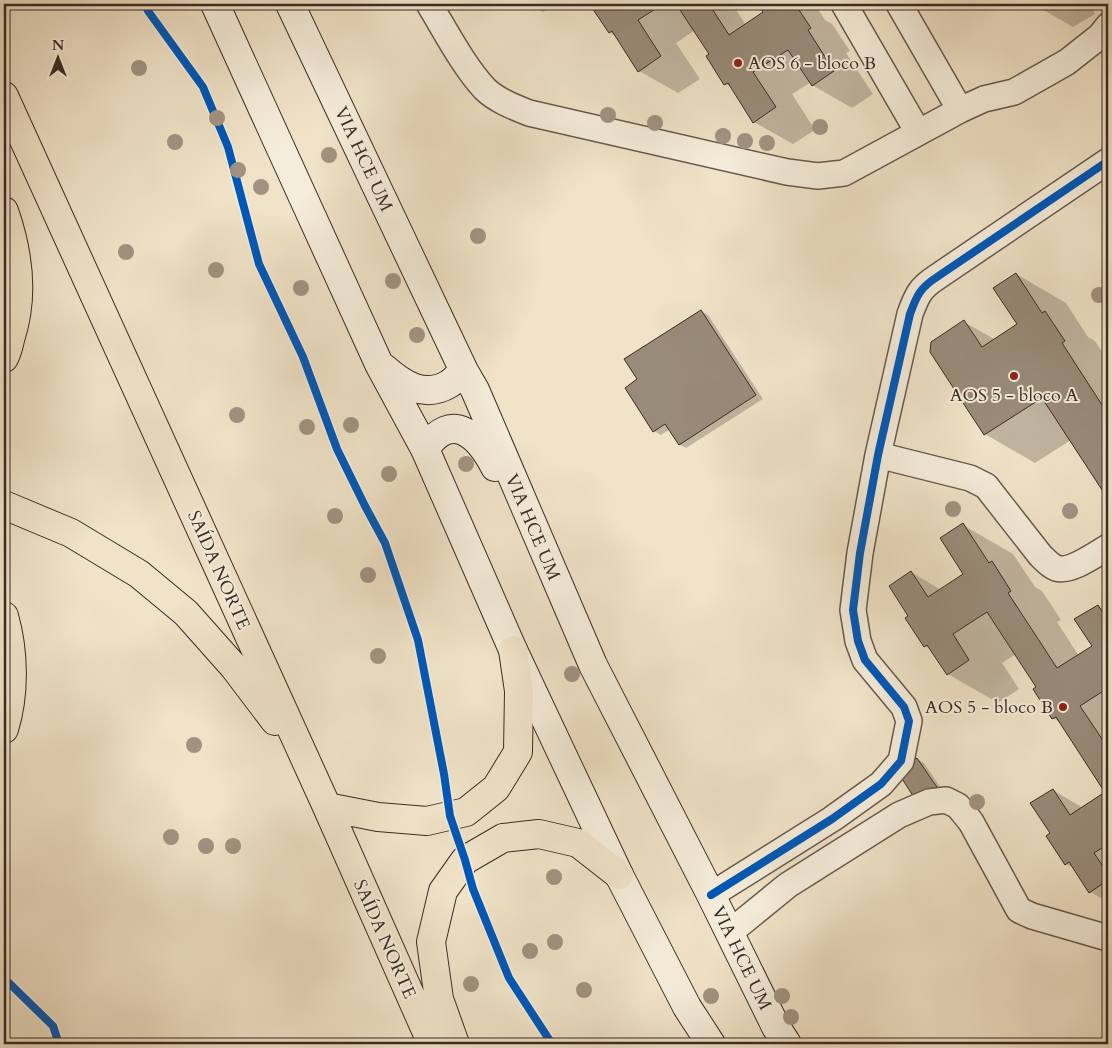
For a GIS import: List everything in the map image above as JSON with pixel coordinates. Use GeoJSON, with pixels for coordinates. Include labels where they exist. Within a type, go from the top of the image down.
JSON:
{"type":"FeatureCollection","features":[{"type":"Feature","properties":{"kind":"main road"},"geometry":{"type":"LineString","coordinates":[[214,4],[379,364],[426,449],[513,650],[619,875],[688,1007],[711,1044]]}},
{"type":"Feature","properties":{"kind":"main road","name":"VIA HCE UM"},"geometry":{"type":"LineString","coordinates":[[290,4],[464,371],[475,390],[593,665],[712,895],[776,1027],[787,1044]]}},
{"type":"Feature","properties":{"kind":"main road","name":"SAÍDA NORTE"},"geometry":{"type":"LineString","coordinates":[[4,96],[327,807],[432,1044]]}},
{"type":"Feature","properties":{"kind":"main road"},"geometry":{"type":"LineString","coordinates":[[4,211],[11,231],[19,295],[15,324],[4,358]]}},
{"type":"Feature","properties":{"kind":"main road"},"geometry":{"type":"LineString","coordinates":[[379,364],[400,382],[421,390],[433,390],[449,384],[464,371]]}},
{"type":"Feature","properties":{"kind":"main road"},"geometry":{"type":"LineString","coordinates":[[426,449],[432,439],[445,430],[459,429],[474,436],[486,449],[548,562]]}},
{"type":"Feature","properties":{"kind":"main road"},"geometry":{"type":"LineString","coordinates":[[4,505],[71,533],[139,574],[186,613],[234,667],[305,760]]}},
{"type":"Feature","properties":{"kind":"main road"},"geometry":{"type":"LineString","coordinates":[[4,616],[11,655],[11,688],[4,729]]}},
{"type":"Feature","properties":{"kind":"main road"},"geometry":{"type":"LineString","coordinates":[[327,807],[378,817],[427,821],[466,812],[496,788],[518,752],[519,691],[513,650]]}},
{"type":"Feature","properties":{"kind":"main road"},"geometry":{"type":"LineString","coordinates":[[455,1044],[439,999],[431,942],[443,891],[465,860],[503,838],[539,834],[578,844],[619,875]]}},
{"type":"Feature","properties":{"kind":"street"},"geometry":{"type":"LineString","coordinates":[[429,4],[466,64],[485,89],[506,103],[529,113],[787,172],[818,176],[844,173],[960,110],[984,99],[1014,92],[1067,62],[1100,36],[1108,26]]}},
{"type":"Feature","properties":{"kind":"street"},"geometry":{"type":"LineString","coordinates":[[844,4],[918,132]]}},
{"type":"Feature","properties":{"kind":"street"},"geometry":{"type":"LineString","coordinates":[[899,4],[960,110]]}},
{"type":"Feature","properties":{"kind":"street"},"geometry":{"type":"LineString","coordinates":[[712,895],[832,819],[880,784],[900,761],[909,721],[904,708],[865,660],[858,641],[853,610],[860,553],[878,455],[910,314],[916,296],[924,286],[1108,161]]}},
{"type":"Feature","properties":{"kind":"street"},"geometry":{"type":"LineString","coordinates":[[878,455],[970,478],[986,486],[1040,555],[1048,564],[1058,569],[1071,567],[1108,547]]}},
{"type":"Feature","properties":{"kind":"street"},"geometry":{"type":"LineString","coordinates":[[880,784],[899,815]]}},
{"type":"Feature","properties":{"kind":"street"},"geometry":{"type":"LineString","coordinates":[[729,933],[788,885],[899,815],[928,802],[946,800],[958,806],[971,822],[1019,910],[1032,916],[1108,938]]}},
{"type":"Feature","properties":{"kind":"building"},"geometry":{"type":"Polygon","coordinates":[[[591,4],[663,4],[638,20],[661,56],[638,72],[612,31],[609,33],[591,4]]]}},
{"type":"Feature","properties":{"kind":"building","name":"AOS 6 - bloco B"},"geometry":{"type":"Polygon","coordinates":[[[676,4],[709,4],[729,35],[763,12],[757,4],[795,4],[811,28],[808,30],[834,71],[812,86],[788,50],[753,72],[776,107],[753,123],[728,83],[724,85],[706,56],[709,54],[676,4]]]}},
{"type":"Feature","properties":{"kind":"building","name":"AOS 5 - bloco A"},"geometry":{"type":"Polygon","coordinates":[[[1016,273],[1042,313],[1045,311],[1065,341],[1062,343],[1104,408],[1108,405],[1108,495],[1106,496],[1042,398],[984,435],[930,352],[931,342],[964,320],[982,347],[1017,324],[993,288],[1016,273]]]}},
{"type":"Feature","properties":{"kind":"building"},"geometry":{"type":"Polygon","coordinates":[[[701,310],[756,395],[679,445],[665,424],[653,432],[625,388],[637,379],[624,359],[701,310]]]}},
{"type":"Feature","properties":{"kind":"building","name":"AOS 5 - bloco B"},"geometry":{"type":"Polygon","coordinates":[[[963,523],[989,563],[992,561],[1011,591],[1008,593],[1057,668],[1092,646],[1074,619],[1098,605],[1108,621],[1108,688],[1080,706],[1108,748],[1108,844],[1094,853],[1108,874],[1108,880],[1089,893],[1069,862],[1065,865],[1046,836],[1050,833],[1030,803],[1053,789],[1070,815],[1105,792],[1056,717],[1052,719],[1033,689],[1036,687],[987,612],[953,634],[969,660],[947,675],[927,645],[924,647],[905,618],[908,616],[889,586],[911,571],[928,597],[963,574],[940,538],[963,523]]]}},
{"type":"Feature","properties":{"kind":"building"},"geometry":{"type":"Polygon","coordinates":[[[917,758],[945,799],[924,813],[897,771],[917,758]]]}},
{"type":"Feature","properties":{"kind":"cycle path"},"geometry":{"type":"LineString","coordinates":[[145,4],[148,11],[203,87],[228,147],[259,264],[303,357],[337,449],[385,543],[418,640],[444,774],[450,816],[473,889],[509,978],[552,1044]]}},
{"type":"Feature","properties":{"kind":"cycle path"},"geometry":{"type":"LineString","coordinates":[[711,895],[832,819],[881,784],[901,761],[909,721],[904,707],[865,660],[858,641],[853,610],[860,553],[878,455],[910,314],[920,292],[931,281],[1108,161]]}},
{"type":"Feature","properties":{"kind":"cycle path"},"geometry":{"type":"LineString","coordinates":[[4,978],[53,1026],[59,1044]]}},
{"type":"Feature","properties":{"kind":"place","name":"AOS 6 - bloco B"},"geometry":{"type":"Point","coordinates":[738,63]}},
{"type":"Feature","properties":{"kind":"place","name":"AOS 5 - bloco A"},"geometry":{"type":"Point","coordinates":[1014,376]}},
{"type":"Feature","properties":{"kind":"place","name":"AOS 5 - bloco B"},"geometry":{"type":"Point","coordinates":[1063,707]}}]}
